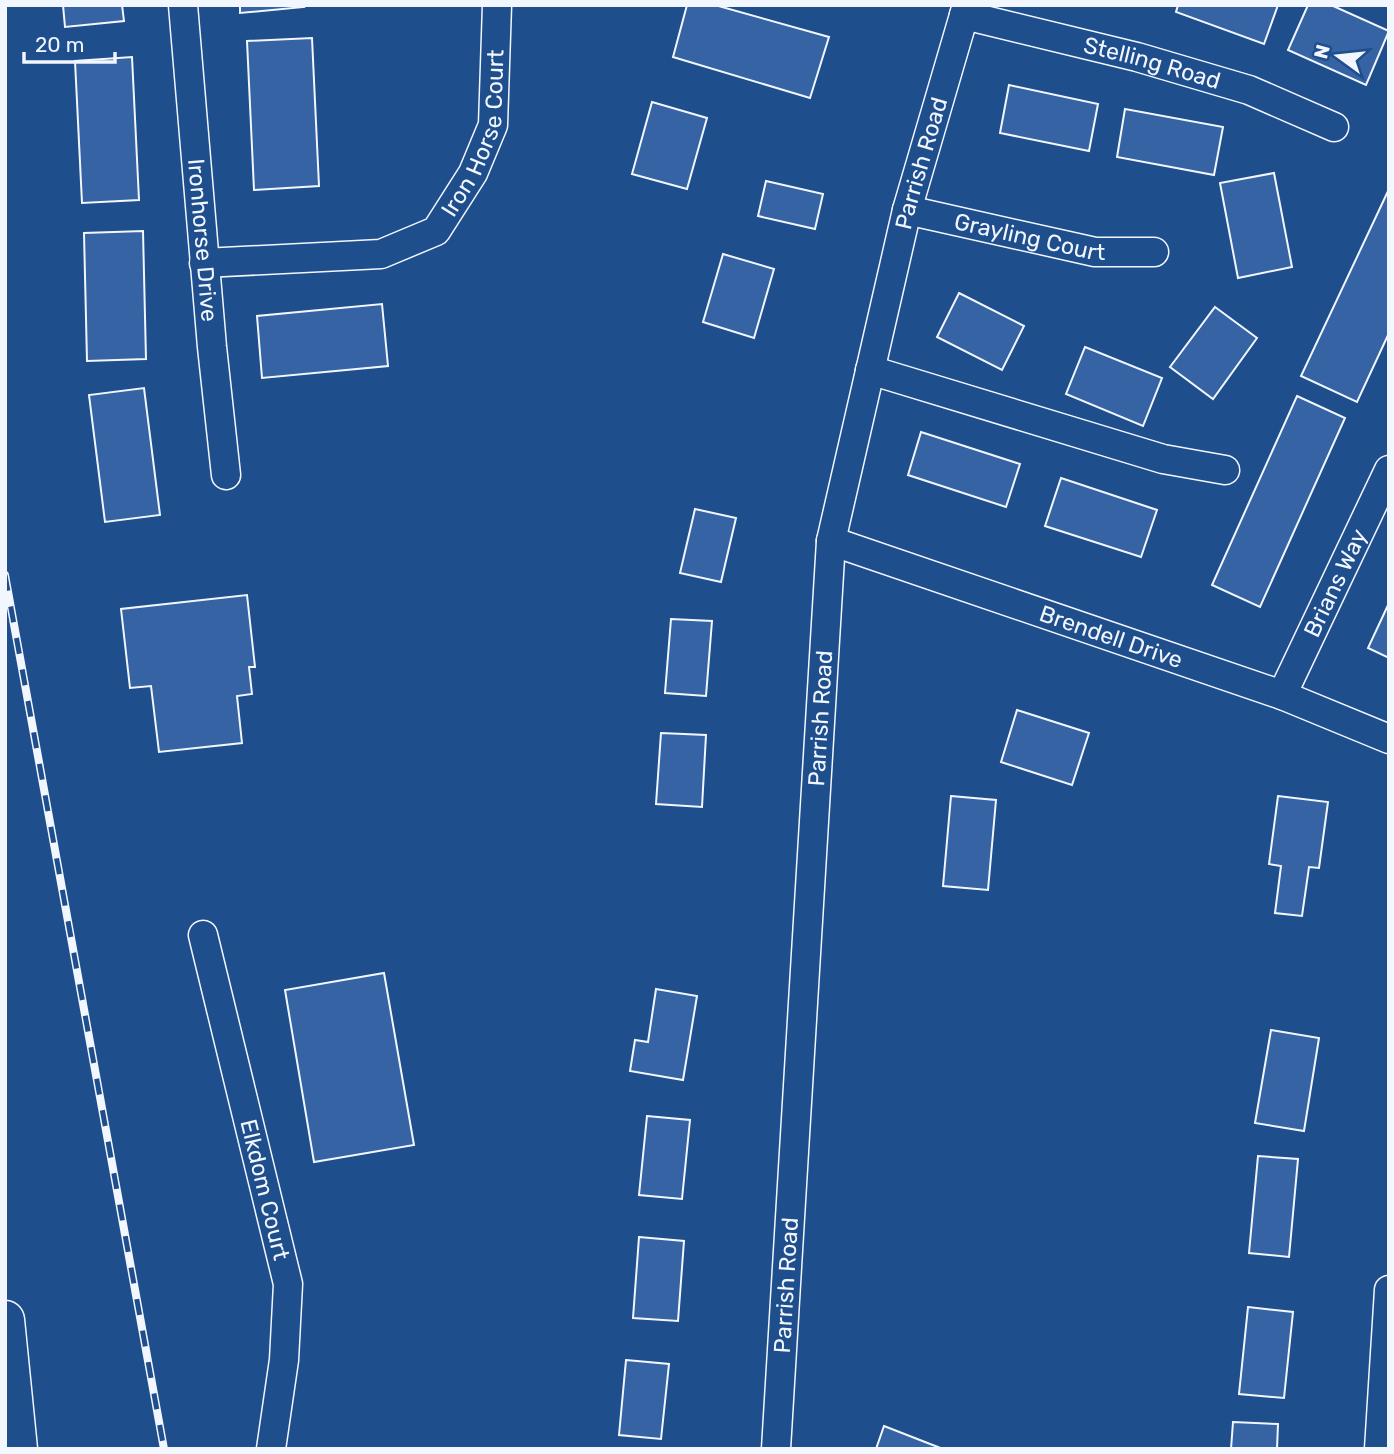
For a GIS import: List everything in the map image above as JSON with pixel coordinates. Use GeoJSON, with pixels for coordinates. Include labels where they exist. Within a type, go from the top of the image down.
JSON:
{"type":"FeatureCollection","features":[{"type":"Feature","properties":{"kind":"main road"},"geometry":{"type":"LineString","coordinates":[[5,1320],[18,1449]]}},
{"type":"Feature","properties":{"kind":"street","name":"Ironhorse Drive"},"geometry":{"type":"LineString","coordinates":[[183,5],[204,263],[226,475]]}},
{"type":"Feature","properties":{"kind":"street","name":"Iron Horse Court"},"geometry":{"type":"LineString","coordinates":[[204,263],[381,254],[436,231],[472,173],[493,125],[497,5]]}},
{"type":"Feature","properties":{"kind":"street","name":"Stelling Road"},"geometry":{"type":"LineString","coordinates":[[965,10],[1249,90],[1334,127]]}},
{"type":"Feature","properties":{"kind":"street","name":"Parrish Road"},"geometry":{"type":"LineString","coordinates":[[776,1449],[831,541],[907,210],[965,10]]}},
{"type":"Feature","properties":{"kind":"street","name":"Grayling Court"},"geometry":{"type":"LineString","coordinates":[[907,210],[1095,252],[1154,252]]}},
{"type":"Feature","properties":{"kind":"street"},"geometry":{"type":"LineString","coordinates":[[870,370],[1163,459],[1225,470]]}},
{"type":"Feature","properties":{"kind":"street","name":"Brians Way"},"geometry":{"type":"LineString","coordinates":[[1282,695],[1389,470]]}},
{"type":"Feature","properties":{"kind":"street","name":"Brendell Drive"},"geometry":{"type":"LineString","coordinates":[[831,541],[1282,695],[1389,740]]}},
{"type":"Feature","properties":{"kind":"street","name":"Elkdom Court"},"geometry":{"type":"LineString","coordinates":[[203,935],[288,1284],[284,1360],[271,1449]]}},
{"type":"Feature","properties":{"kind":"street"},"geometry":{"type":"LineString","coordinates":[[1379,1449],[1389,1290]]}},
{"type":"Feature","properties":{"kind":"building"},"geometry":{"type":"Polygon","coordinates":[[[63,5],[122,5],[124,21],[65,27],[63,5]]]}},
{"type":"Feature","properties":{"kind":"building"},"geometry":{"type":"Polygon","coordinates":[[[240,5],[303,5],[304,7],[240,13],[240,5]]]}},
{"type":"Feature","properties":{"kind":"building"},"geometry":{"type":"Polygon","coordinates":[[[687,5],[715,5],[829,37],[810,98],[673,57],[687,5]]]}},
{"type":"Feature","properties":{"kind":"building"},"geometry":{"type":"Polygon","coordinates":[[[1178,5],[1278,5],[1264,44],[1176,12],[1178,5]]]}},
{"type":"Feature","properties":{"kind":"building"},"geometry":{"type":"Polygon","coordinates":[[[1308,5],[1331,5],[1389,31],[1366,85],[1288,50],[1308,5]]]}},
{"type":"Feature","properties":{"kind":"building"},"geometry":{"type":"Polygon","coordinates":[[[312,38],[319,186],[254,190],[247,41],[312,38]]]}},
{"type":"Feature","properties":{"kind":"building"},"geometry":{"type":"Polygon","coordinates":[[[132,57],[139,200],[82,203],[75,61],[132,57]]]}},
{"type":"Feature","properties":{"kind":"building"},"geometry":{"type":"Polygon","coordinates":[[[1009,85],[1098,104],[1089,151],[1000,133],[1009,85]]]}},
{"type":"Feature","properties":{"kind":"building"},"geometry":{"type":"Polygon","coordinates":[[[652,102],[707,118],[687,189],[632,174],[652,102]]]}},
{"type":"Feature","properties":{"kind":"building"},"geometry":{"type":"Polygon","coordinates":[[[1125,109],[1223,127],[1214,175],[1117,157],[1125,109]]]}},
{"type":"Feature","properties":{"kind":"building"},"geometry":{"type":"Polygon","coordinates":[[[1274,173],[1292,267],[1238,278],[1220,183],[1274,173]]]}},
{"type":"Feature","properties":{"kind":"building"},"geometry":{"type":"Polygon","coordinates":[[[766,181],[823,194],[815,229],[758,216],[766,181]]]}},
{"type":"Feature","properties":{"kind":"building"},"geometry":{"type":"Polygon","coordinates":[[[1389,189],[1389,333],[1357,402],[1301,376],[1389,189]]]}},
{"type":"Feature","properties":{"kind":"building"},"geometry":{"type":"Polygon","coordinates":[[[143,231],[146,359],[87,361],[84,233],[143,231]]]}},
{"type":"Feature","properties":{"kind":"building"},"geometry":{"type":"Polygon","coordinates":[[[723,254],[774,269],[754,338],[703,322],[723,254]]]}},
{"type":"Feature","properties":{"kind":"building"},"geometry":{"type":"Polygon","coordinates":[[[959,293],[1024,326],[1002,370],[937,337],[959,293]]]}},
{"type":"Feature","properties":{"kind":"building"},"geometry":{"type":"Polygon","coordinates":[[[382,304],[388,366],[262,378],[257,316],[382,304]]]}},
{"type":"Feature","properties":{"kind":"building"},"geometry":{"type":"Polygon","coordinates":[[[1215,307],[1257,338],[1213,399],[1170,367],[1215,307]]]}},
{"type":"Feature","properties":{"kind":"building"},"geometry":{"type":"Polygon","coordinates":[[[1085,347],[1162,378],[1143,426],[1066,394],[1085,347]]]}},
{"type":"Feature","properties":{"kind":"building"},"geometry":{"type":"Polygon","coordinates":[[[144,388],[160,515],[105,522],[89,395],[144,388]]]}},
{"type":"Feature","properties":{"kind":"building"},"geometry":{"type":"Polygon","coordinates":[[[1297,396],[1345,418],[1260,607],[1212,585],[1297,396]]]}},
{"type":"Feature","properties":{"kind":"building"},"geometry":{"type":"Polygon","coordinates":[[[921,432],[1020,464],[1006,507],[908,475],[921,432]]]}},
{"type":"Feature","properties":{"kind":"building"},"geometry":{"type":"Polygon","coordinates":[[[1061,478],[1157,510],[1141,557],[1045,526],[1061,478]]]}},
{"type":"Feature","properties":{"kind":"building"},"geometry":{"type":"Polygon","coordinates":[[[695,509],[736,518],[721,582],[680,573],[695,509]]]}},
{"type":"Feature","properties":{"kind":"building"},"geometry":{"type":"Polygon","coordinates":[[[247,595],[255,667],[249,667],[252,694],[237,696],[242,743],[159,752],[151,686],[130,688],[121,609],[247,595]]]}},
{"type":"Feature","properties":{"kind":"building"},"geometry":{"type":"Polygon","coordinates":[[[1389,603],[1389,658],[1368,648],[1389,603]]]}},
{"type":"Feature","properties":{"kind":"building"},"geometry":{"type":"Polygon","coordinates":[[[671,619],[712,621],[706,696],[665,693],[671,619]]]}},
{"type":"Feature","properties":{"kind":"building"},"geometry":{"type":"Polygon","coordinates":[[[1017,710],[1089,733],[1072,785],[1001,762],[1017,710]]]}},
{"type":"Feature","properties":{"kind":"building"},"geometry":{"type":"Polygon","coordinates":[[[661,733],[706,735],[702,807],[656,804],[661,733]]]}},
{"type":"Feature","properties":{"kind":"building"},"geometry":{"type":"Polygon","coordinates":[[[951,796],[996,800],[988,890],[943,886],[951,796]]]}},
{"type":"Feature","properties":{"kind":"building"},"geometry":{"type":"Polygon","coordinates":[[[1278,796],[1328,802],[1319,868],[1309,867],[1302,916],[1275,913],[1281,866],[1269,864],[1278,796]]]}},
{"type":"Feature","properties":{"kind":"building"},"geometry":{"type":"Polygon","coordinates":[[[384,973],[414,1145],[314,1162],[285,990],[384,973]]]}},
{"type":"Feature","properties":{"kind":"building"},"geometry":{"type":"Polygon","coordinates":[[[656,989],[697,996],[683,1080],[630,1071],[635,1040],[648,1042],[656,989]]]}},
{"type":"Feature","properties":{"kind":"building"},"geometry":{"type":"Polygon","coordinates":[[[1271,1030],[1319,1038],[1304,1131],[1255,1123],[1271,1030]]]}},
{"type":"Feature","properties":{"kind":"building"},"geometry":{"type":"Polygon","coordinates":[[[647,1116],[690,1120],[682,1199],[639,1195],[647,1116]]]}},
{"type":"Feature","properties":{"kind":"building"},"geometry":{"type":"Polygon","coordinates":[[[1258,1156],[1298,1159],[1289,1257],[1249,1253],[1258,1156]]]}},
{"type":"Feature","properties":{"kind":"building"},"geometry":{"type":"Polygon","coordinates":[[[639,1237],[684,1241],[678,1321],[633,1318],[639,1237]]]}},
{"type":"Feature","properties":{"kind":"building"},"geometry":{"type":"Polygon","coordinates":[[[1248,1307],[1293,1312],[1284,1398],[1239,1394],[1248,1307]]]}},
{"type":"Feature","properties":{"kind":"building"},"geometry":{"type":"Polygon","coordinates":[[[626,1360],[669,1364],[661,1439],[619,1435],[626,1360]]]}},
{"type":"Feature","properties":{"kind":"building"},"geometry":{"type":"Polygon","coordinates":[[[1233,1422],[1278,1424],[1277,1449],[1231,1449],[1233,1422]]]}},
{"type":"Feature","properties":{"kind":"building"},"geometry":{"type":"Polygon","coordinates":[[[884,1426],[943,1449],[876,1449],[884,1426]]]}},
{"type":"Feature","properties":{"kind":"railway"},"geometry":{"type":"LineString","coordinates":[[5,575],[164,1449]]}}]}
